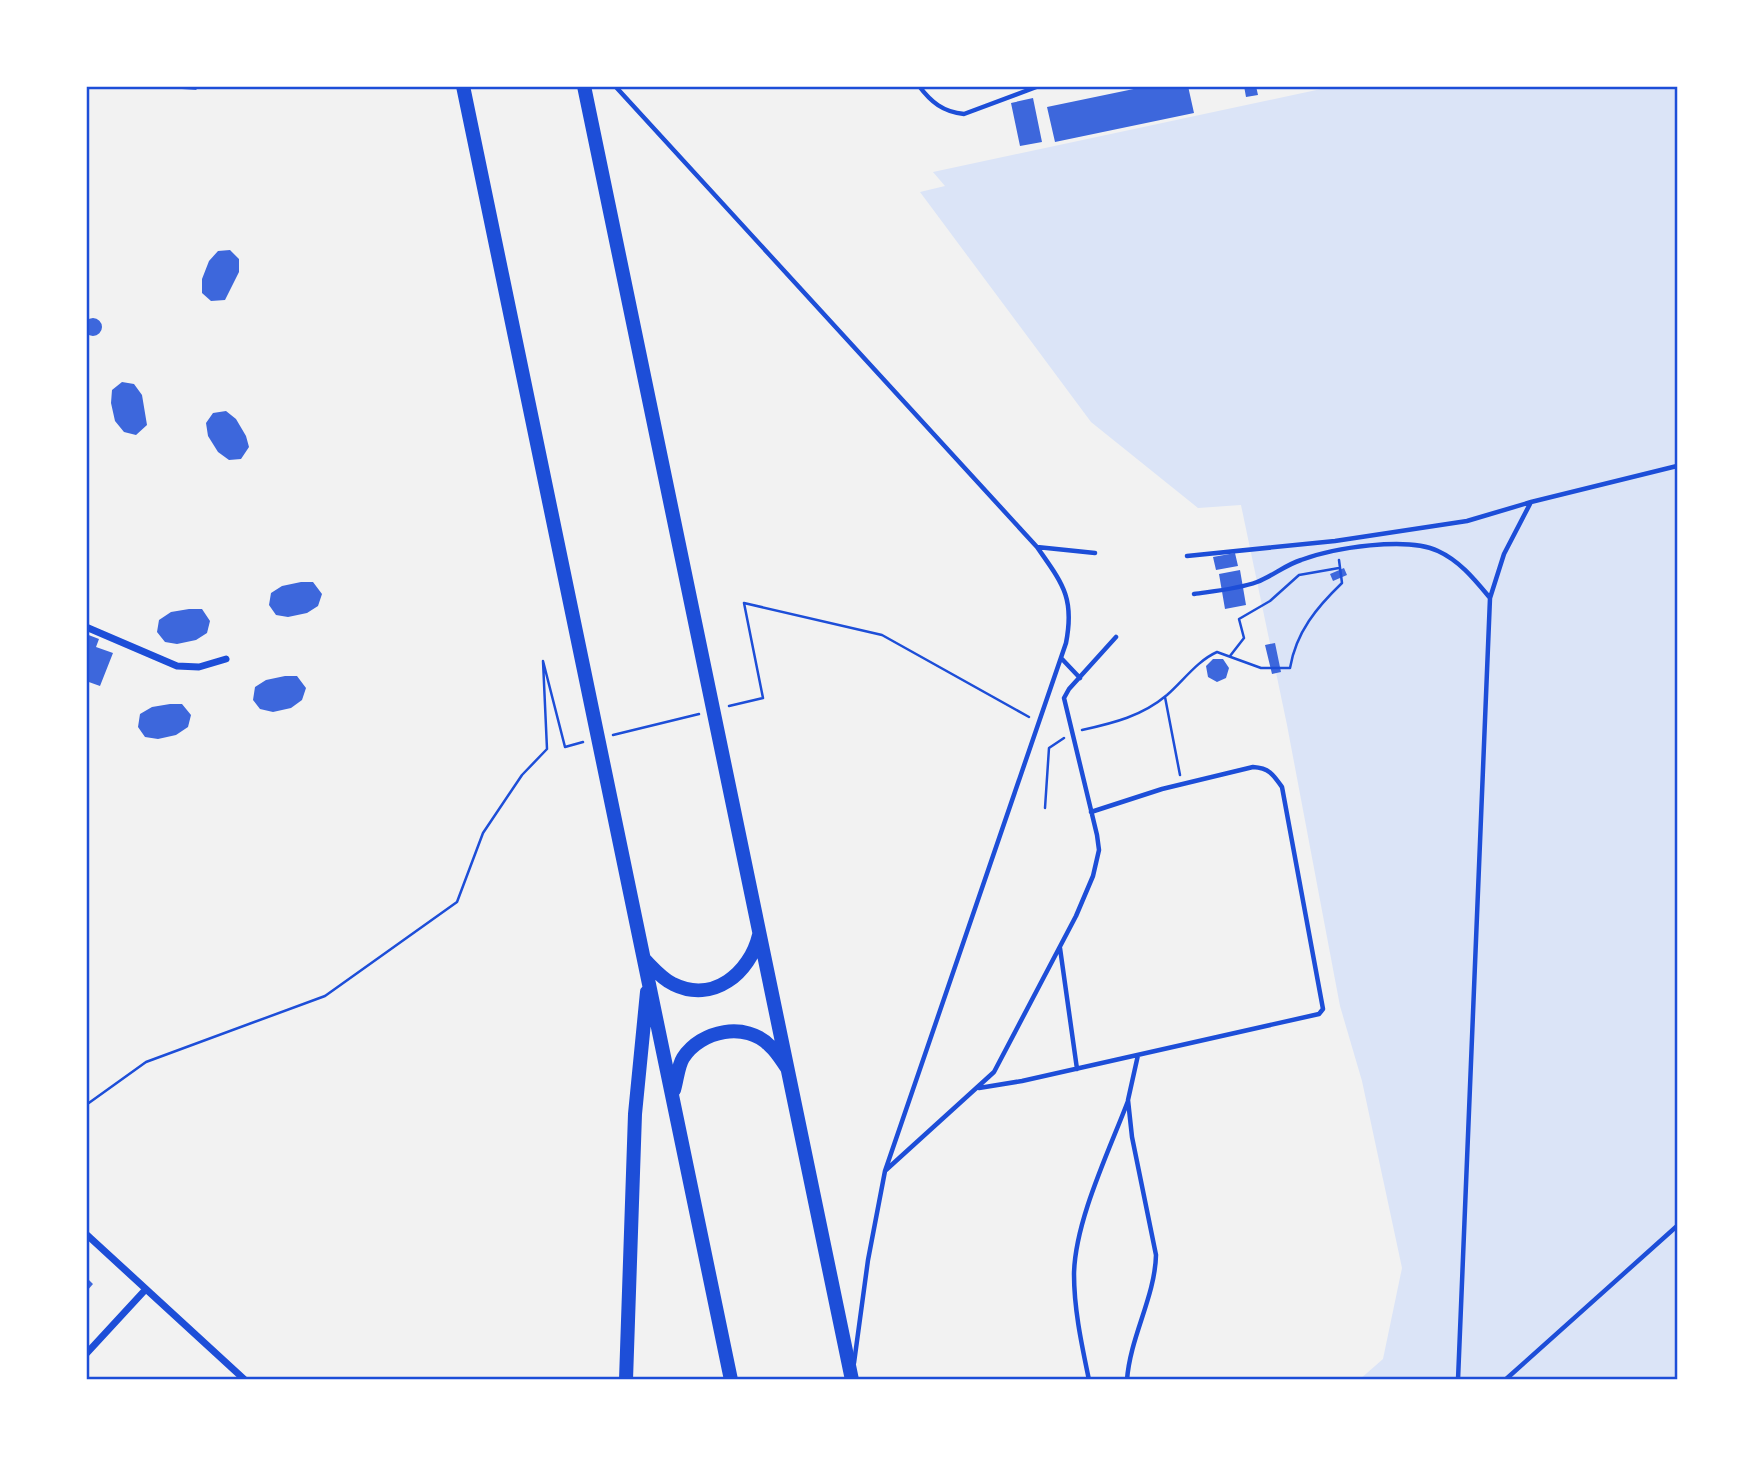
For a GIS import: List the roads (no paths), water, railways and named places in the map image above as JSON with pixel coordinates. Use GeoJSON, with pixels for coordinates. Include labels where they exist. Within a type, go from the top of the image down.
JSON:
{"type":"FeatureCollection","features":[{"type":"Feature","properties":{"kind":"highway"},"geometry":{"type":"LineString","coordinates":[[463,86],[731,1380]]}},
{"type":"Feature","properties":{"kind":"highway"},"geometry":{"type":"LineString","coordinates":[[584,86],[852,1379]]}},
{"type":"Feature","properties":{"kind":"highway"},"geometry":{"type":"LineString","coordinates":[[643,958],[672,984],[693,990],[715,988],[734,979],[749,963],[760,930]]}},
{"type":"Feature","properties":{"kind":"highway"},"geometry":{"type":"LineString","coordinates":[[626,1380],[635,1114],[648,980]]}},
{"type":"Feature","properties":{"kind":"highway"},"geometry":{"type":"LineString","coordinates":[[673,1093],[682,1059],[699,1041],[722,1031],[747,1032],[769,1044],[790,1072]]}},
{"type":"Feature","properties":{"kind":"street"},"geometry":{"type":"LineString","coordinates":[[86,627],[177,666],[199,667],[226,659]]}},
{"type":"Feature","properties":{"kind":"street"},"geometry":{"type":"LineString","coordinates":[[86,1234],[245,1380]]}},
{"type":"Feature","properties":{"kind":"street"},"geometry":{"type":"LineString","coordinates":[[86,1354],[146,1289]]}},
{"type":"Feature","properties":{"kind":"lane"},"geometry":{"type":"LineString","coordinates":[[615,86],[1037,547],[1065,586],[1070,602],[1069,631],[1062,659],[885,1171],[868,1260],[852,1379]]}},
{"type":"Feature","properties":{"kind":"lane"},"geometry":{"type":"LineString","coordinates":[[919,86],[931,103],[952,113],[964,114],[1039,86]]}},
{"type":"Feature","properties":{"kind":"lane"},"geometry":{"type":"LineString","coordinates":[[1186,556],[1347,539],[1467,521],[1531,502],[1677,466]]}},
{"type":"Feature","properties":{"kind":"lane"},"geometry":{"type":"LineString","coordinates":[[1458,1380],[1490,598],[1504,554],[1531,502]]}},
{"type":"Feature","properties":{"kind":"lane"},"geometry":{"type":"LineString","coordinates":[[1194,594],[1257,582],[1301,559],[1339,550],[1421,546],[1438,551],[1473,577],[1490,598]]}},
{"type":"Feature","properties":{"kind":"lane"},"geometry":{"type":"LineString","coordinates":[[1037,547],[1094,553]]}},
{"type":"Feature","properties":{"kind":"lane"},"geometry":{"type":"LineString","coordinates":[[885,1171],[994,1072],[1093,876],[1099,850],[1064,698],[1116,637]]}},
{"type":"Feature","properties":{"kind":"lane"},"geometry":{"type":"LineString","coordinates":[[1062,659],[1080,678]]}},
{"type":"Feature","properties":{"kind":"lane"},"geometry":{"type":"LineString","coordinates":[[979,1088],[1077,1069],[1319,1014],[1323,1009],[1282,787],[1265,768],[1253,767],[1091,812]]}},
{"type":"Feature","properties":{"kind":"lane"},"geometry":{"type":"LineString","coordinates":[[1059,947],[1077,1069]]}},
{"type":"Feature","properties":{"kind":"lane"},"geometry":{"type":"LineString","coordinates":[[1090,1380],[1079,1328],[1074,1273],[1087,1209],[1128,1100],[1138,1055]]}},
{"type":"Feature","properties":{"kind":"lane"},"geometry":{"type":"LineString","coordinates":[[1127,1380],[1129,1358],[1156,1273],[1156,1255],[1132,1137],[1128,1100]]}},
{"type":"Feature","properties":{"kind":"lane"},"geometry":{"type":"LineString","coordinates":[[1505,1380],[1677,1226]]}}]}
